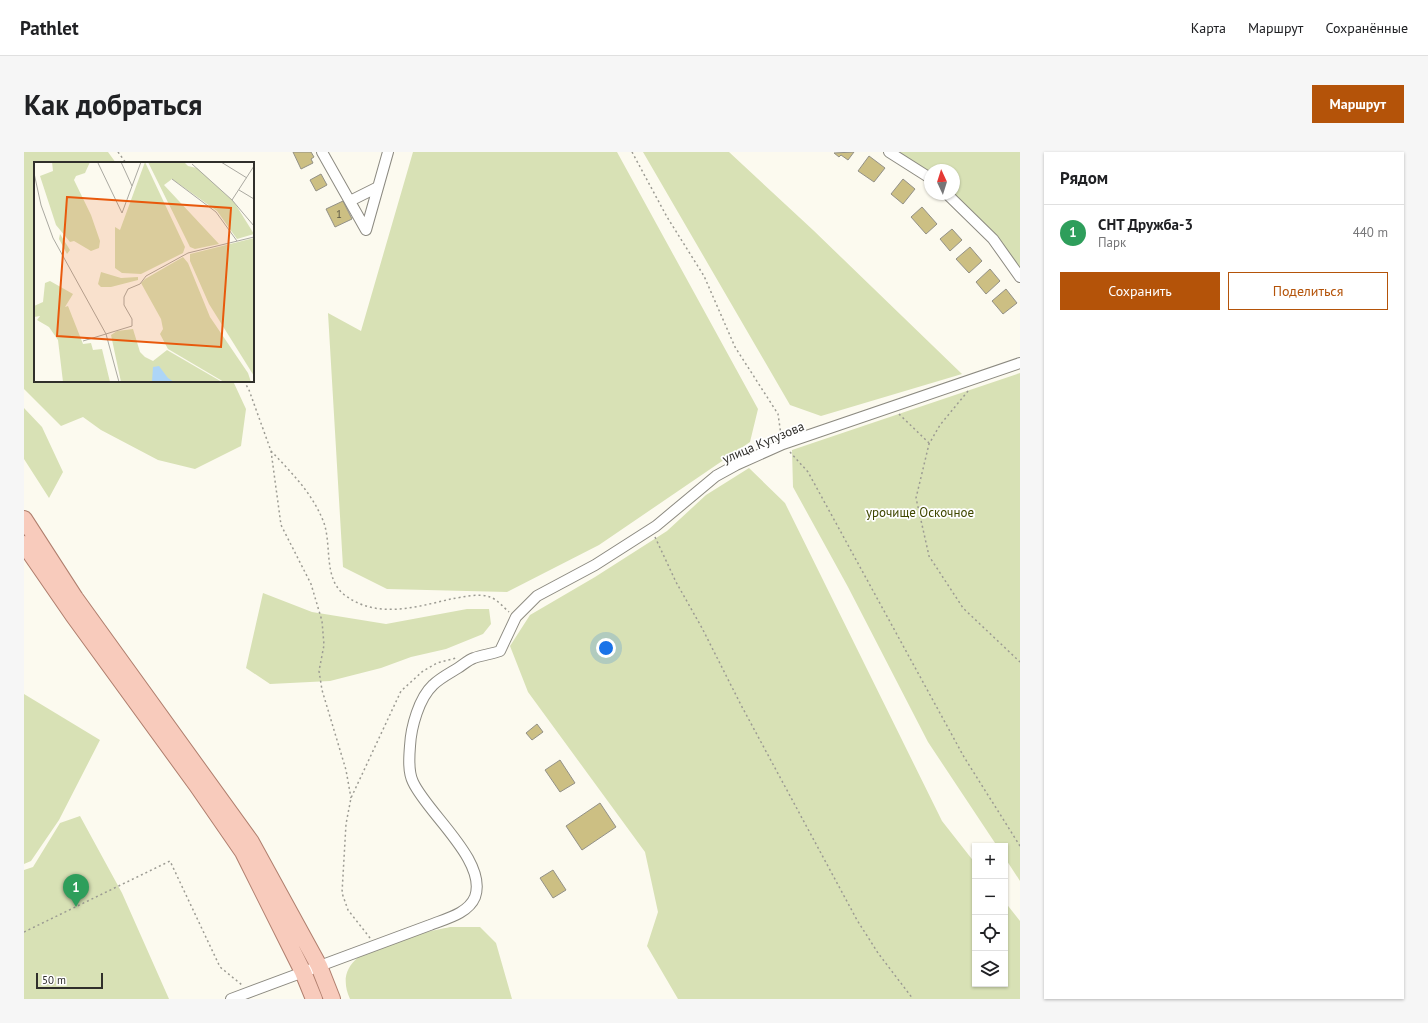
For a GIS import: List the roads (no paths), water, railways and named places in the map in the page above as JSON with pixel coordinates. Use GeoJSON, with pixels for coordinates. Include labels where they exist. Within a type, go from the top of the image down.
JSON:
{"type":"FeatureCollection","features":[{"type":"Feature","properties":{"kind":"main road"},"geometry":{"type":"LineString","coordinates":[[24,519],[75,598],[251,842],[319,966],[332,999]]}},
{"type":"Feature","properties":{"kind":"main road"},"geometry":{"type":"LineString","coordinates":[[24,544],[72,615],[196,784],[243,852],[303,972],[314,999]]}},
{"type":"Feature","properties":{"kind":"street"},"geometry":{"type":"LineString","coordinates":[[322,152],[366,230],[388,152]]}},
{"type":"Feature","properties":{"kind":"street"},"geometry":{"type":"LineString","coordinates":[[888,152],[924,174]]}},
{"type":"Feature","properties":{"kind":"street"},"geometry":{"type":"LineString","coordinates":[[350,201],[378,187]]}},
{"type":"Feature","properties":{"kind":"street"},"geometry":{"type":"LineString","coordinates":[[953,200],[992,239],[1020,276]]}},
{"type":"Feature","properties":{"kind":"street","name":"улица Кутузова"},"geometry":{"type":"LineString","coordinates":[[319,966],[376,946],[460,913],[469,906],[475,897],[477,887],[475,876],[468,857],[427,804],[413,782],[409,762],[410,737],[417,712],[432,686],[473,658],[500,651],[516,617],[537,596],[595,565],[649,530],[716,476],[736,465],[783,444],[1020,364]]}},
{"type":"Feature","properties":{"kind":"street"},"geometry":{"type":"LineString","coordinates":[[231,999],[319,966]]}},
{"type":"Feature","properties":{"kind":"place","name":"СНТ Дружба-3"},"geometry":{"type":"Point","coordinates":[76,907]}},
{"type":"Feature","properties":{"kind":"park label","name":"урочище Оскочное"},"geometry":{"type":"Point","coordinates":[920,512]}}]}
